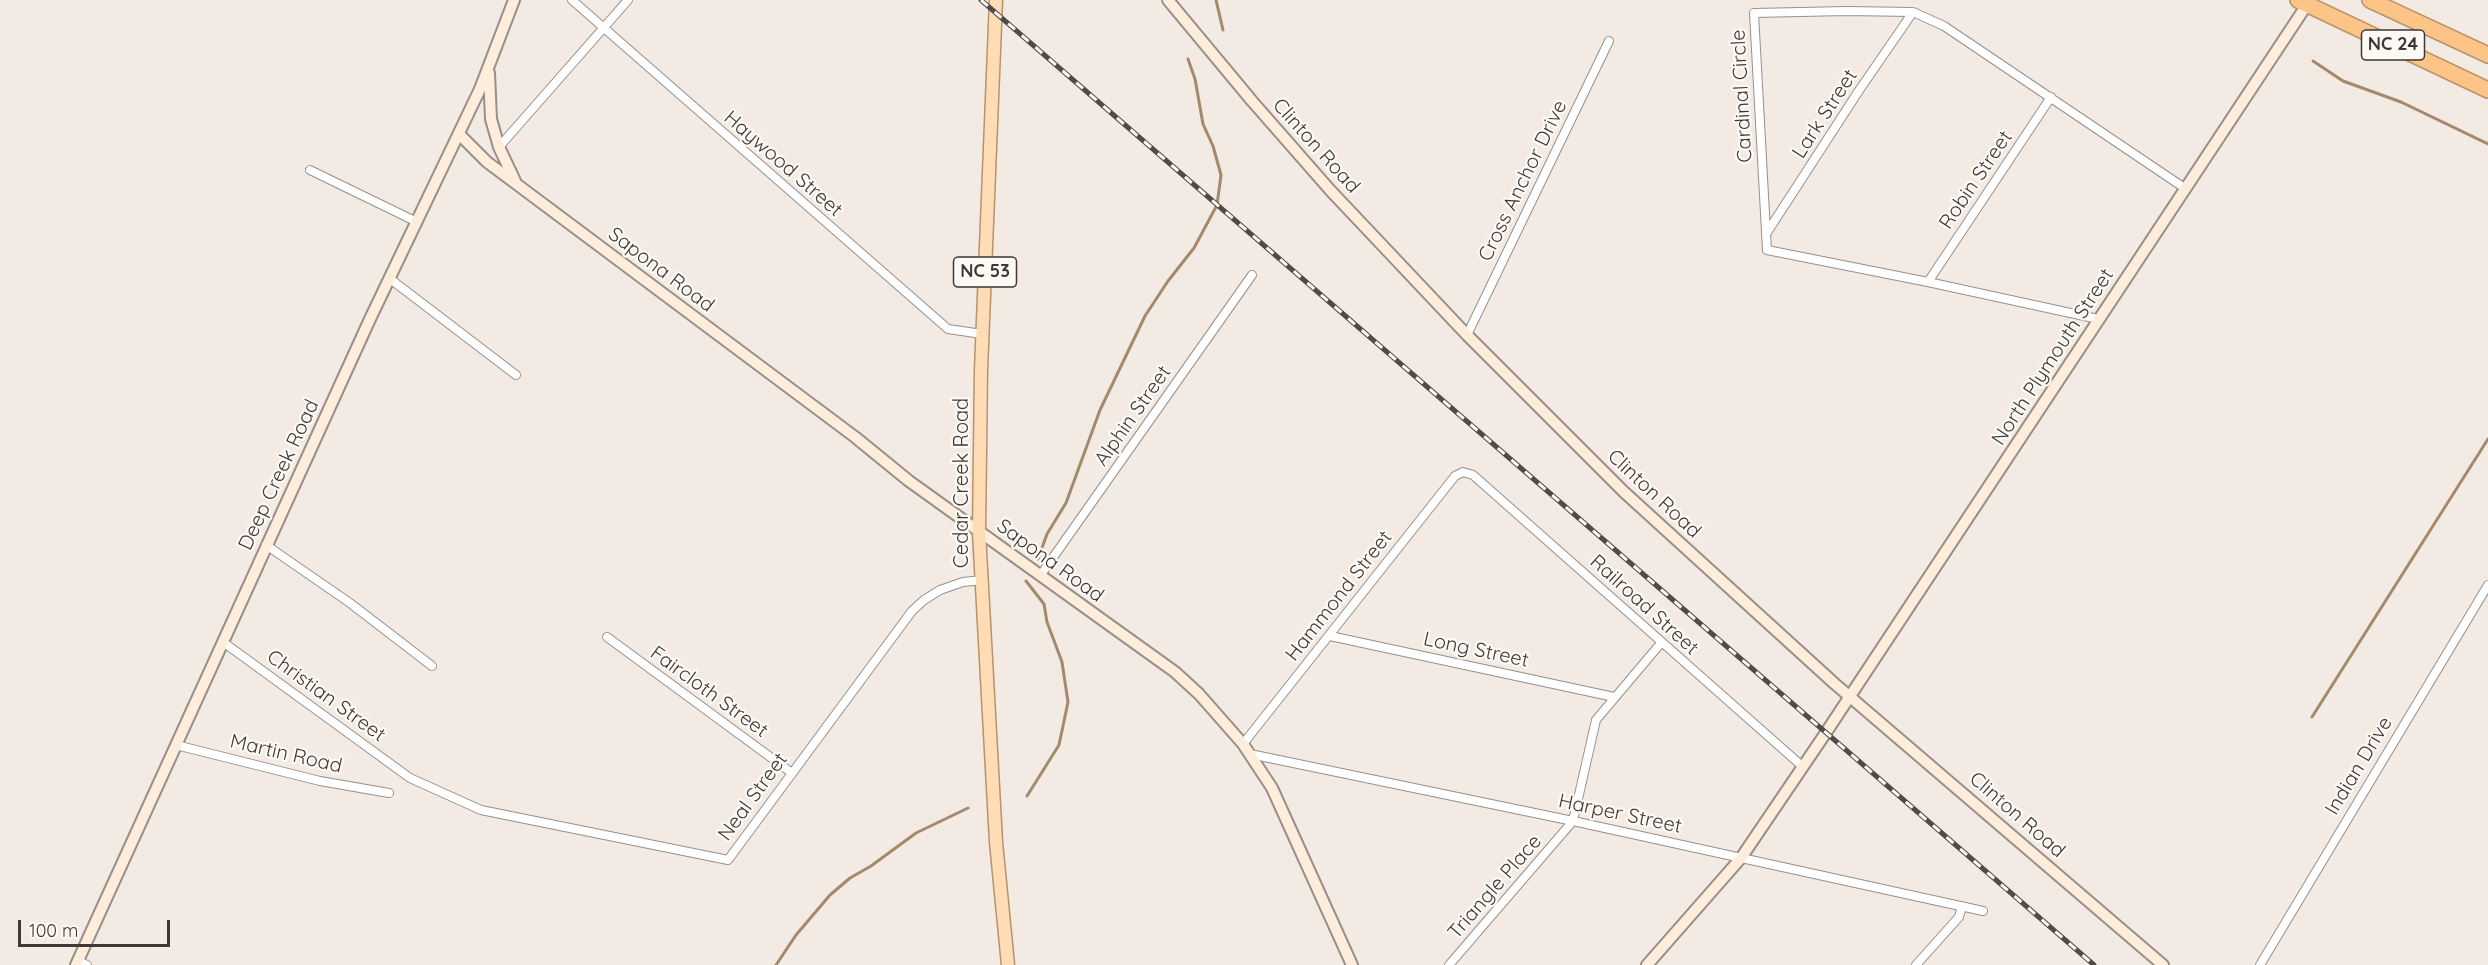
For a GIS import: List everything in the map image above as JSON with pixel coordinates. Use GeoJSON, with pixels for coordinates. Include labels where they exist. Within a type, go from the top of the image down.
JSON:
{"type":"FeatureCollection","features":[{"type":"Feature","properties":{"kind":"highway","name":"NC 24"},"geometry":{"type":"LineString","coordinates":[[2370,0],[2488,55]]}},
{"type":"Feature","properties":{"kind":"highway","name":"NC 24"},"geometry":{"type":"LineString","coordinates":[[2305,1],[2488,90]]}},
{"type":"Feature","properties":{"kind":"main road","name":"Cedar Creek Road"},"geometry":{"type":"LineString","coordinates":[[996,0],[982,334],[979,532],[996,842],[1008,965]]}},
{"type":"Feature","properties":{"kind":"street","name":"Deep Creek Road"},"geometry":{"type":"LineString","coordinates":[[80,964],[266,545],[389,278],[459,135],[514,0]]}},
{"type":"Feature","properties":{"kind":"street","name":"Haywood Street"},"geometry":{"type":"LineString","coordinates":[[572,0],[716,129],[948,329],[982,334]]}},
{"type":"Feature","properties":{"kind":"street"},"geometry":{"type":"LineString","coordinates":[[499,147],[628,0]]}},
{"type":"Feature","properties":{"kind":"street","name":"Clinton Road"},"geometry":{"type":"LineString","coordinates":[[1168,0],[1330,190],[1467,336],[1624,492],[1850,696],[2166,964]]}},
{"type":"Feature","properties":{"kind":"street","name":"North Plymouth Street"},"geometry":{"type":"LineString","coordinates":[[1647,965],[1741,858],[2186,189],[2305,1]]}},
{"type":"Feature","properties":{"kind":"street","name":"Cardinal Circle"},"geometry":{"type":"LineString","coordinates":[[1766,234],[1754,13],[1848,10],[1913,12],[1944,26],[2186,189]]}},
{"type":"Feature","properties":{"kind":"street","name":"Lark Street"},"geometry":{"type":"LineString","coordinates":[[1766,234],[1913,12]]}},
{"type":"Feature","properties":{"kind":"street","name":"Cross Anchor Drive"},"geometry":{"type":"LineString","coordinates":[[1467,336],[1609,41]]}},
{"type":"Feature","properties":{"kind":"street"},"geometry":{"type":"LineString","coordinates":[[490,63],[491,119],[499,147],[517,184]]}},
{"type":"Feature","properties":{"kind":"street","name":"Robin Street"},"geometry":{"type":"LineString","coordinates":[[1928,282],[2051,97]]}},
{"type":"Feature","properties":{"kind":"street","name":"Sapona Road"},"geometry":{"type":"LineString","coordinates":[[459,135],[487,162],[979,532],[1174,672],[1220,715],[1247,749],[1279,803],[1352,965]]}},
{"type":"Feature","properties":{"kind":"street"},"geometry":{"type":"LineString","coordinates":[[310,170],[417,222]]}},
{"type":"Feature","properties":{"kind":"street"},"geometry":{"type":"LineString","coordinates":[[1766,234],[1767,250],[2098,319]]}},
{"type":"Feature","properties":{"kind":"street","name":"Alphin Street"},"geometry":{"type":"LineString","coordinates":[[1040,576],[1252,274]]}},
{"type":"Feature","properties":{"kind":"street"},"geometry":{"type":"LineString","coordinates":[[389,278],[516,375]]}},
{"type":"Feature","properties":{"kind":"street","name":"Hammond Street"},"geometry":{"type":"LineString","coordinates":[[1247,749],[1330,636],[1455,476],[1463,472]]}},
{"type":"Feature","properties":{"kind":"street","name":"Railroad Street"},"geometry":{"type":"LineString","coordinates":[[1463,472],[1473,474],[1661,643],[1803,766]]}},
{"type":"Feature","properties":{"kind":"street"},"geometry":{"type":"LineString","coordinates":[[266,545],[345,600],[432,666]]}},
{"type":"Feature","properties":{"kind":"street","name":"Neal Street"},"geometry":{"type":"LineString","coordinates":[[410,777],[481,810],[728,860],[912,611],[940,590],[963,582],[982,580]]}},
{"type":"Feature","properties":{"kind":"street","name":"Indian Drive"},"geometry":{"type":"LineString","coordinates":[[2260,965],[2488,585]]}},
{"type":"Feature","properties":{"kind":"street","name":"Long Street"},"geometry":{"type":"LineString","coordinates":[[1330,636],[1614,697]]}},
{"type":"Feature","properties":{"kind":"street","name":"Faircloth Street"},"geometry":{"type":"LineString","coordinates":[[607,637],[792,773]]}},
{"type":"Feature","properties":{"kind":"street","name":"Christian Street"},"geometry":{"type":"LineString","coordinates":[[222,642],[410,777]]}},
{"type":"Feature","properties":{"kind":"street","name":"Triangle Place"},"geometry":{"type":"LineString","coordinates":[[1449,965],[1573,821],[1596,720],[1661,643]]}},
{"type":"Feature","properties":{"kind":"street","name":"Martin Road"},"geometry":{"type":"LineString","coordinates":[[176,745],[320,781],[389,793]]}},
{"type":"Feature","properties":{"kind":"street","name":"Harper Street"},"geometry":{"type":"LineString","coordinates":[[1247,749],[1983,911]]}},
{"type":"Feature","properties":{"kind":"street"},"geometry":{"type":"LineString","coordinates":[[1916,965],[1959,917],[1962,906]]}},
{"type":"Feature","properties":{"kind":"waterway"},"geometry":{"type":"LineString","coordinates":[[1216,0],[1223,30]]}},
{"type":"Feature","properties":{"kind":"waterway"},"geometry":{"type":"LineString","coordinates":[[1038,559],[1047,534],[1066,503],[1100,410],[1145,316],[1168,281],[1194,248],[1217,205],[1221,175],[1213,146],[1203,124],[1195,79],[1188,59]]}},
{"type":"Feature","properties":{"kind":"waterway"},"geometry":{"type":"LineString","coordinates":[[2313,61],[2343,81],[2401,102],[2488,144]]}},
{"type":"Feature","properties":{"kind":"waterway"},"geometry":{"type":"LineString","coordinates":[[2312,717],[2488,439]]}},
{"type":"Feature","properties":{"kind":"waterway"},"geometry":{"type":"LineString","coordinates":[[1026,581],[1044,604],[1047,622],[1062,662],[1068,702],[1059,745],[1027,796]]}},
{"type":"Feature","properties":{"kind":"waterway"},"geometry":{"type":"LineString","coordinates":[[776,965],[796,935],[830,895],[850,878],[871,866],[916,833],[968,808]]}},
{"type":"Feature","properties":{"kind":"railway"},"geometry":{"type":"LineString","coordinates":[[981,0],[2094,965]]}}]}
